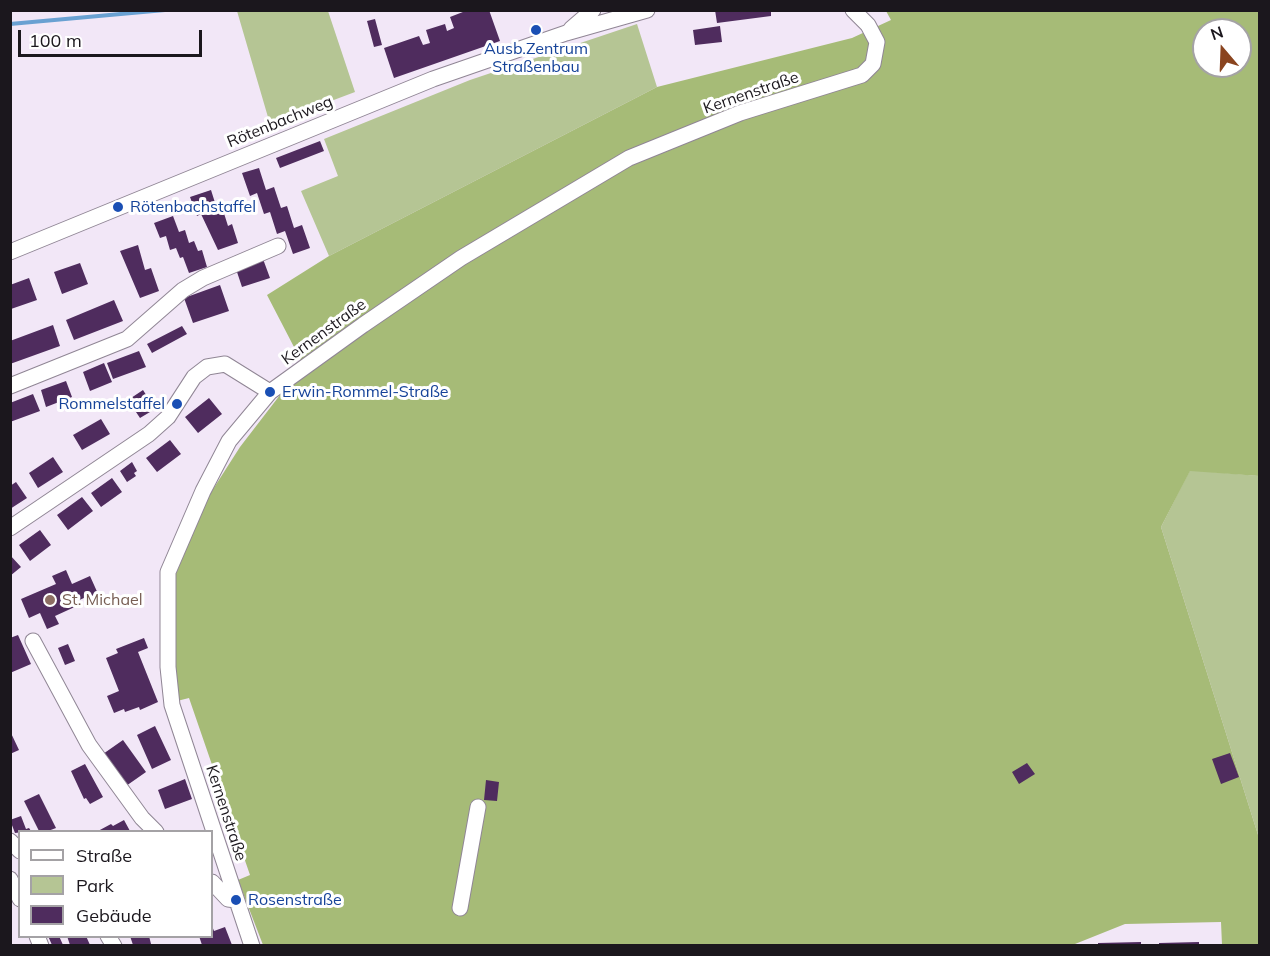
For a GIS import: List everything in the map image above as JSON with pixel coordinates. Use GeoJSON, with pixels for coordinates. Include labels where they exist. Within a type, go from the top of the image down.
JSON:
{"type":"FeatureCollection","features":[{"type":"Feature","properties":{"kind":"street","name":"Rötenbachweg"},"geometry":{"type":"LineString","coordinates":[[566,33],[593,10]]}},
{"type":"Feature","properties":{"kind":"street","name":"Rötenbachweg"},"geometry":{"type":"LineString","coordinates":[[10,252],[433,79],[566,33],[647,10]]}},
{"type":"Feature","properties":{"kind":"street","name":"Kernenstraße"},"geometry":{"type":"LineString","coordinates":[[252,945],[172,705],[166,626],[168,572],[203,491],[229,441],[270,392],[461,258],[629,158],[740,113],[862,75],[873,64],[877,42],[868,25],[853,10]]}},
{"type":"Feature","properties":{"kind":"street"},"geometry":{"type":"LineString","coordinates":[[10,386],[127,339],[183,290],[203,278],[279,246]]}},
{"type":"Feature","properties":{"kind":"street"},"geometry":{"type":"LineString","coordinates":[[10,528],[149,434],[168,417],[194,377],[207,367],[225,364],[270,392]]}},
{"type":"Feature","properties":{"kind":"street"},"geometry":{"type":"LineString","coordinates":[[33,641],[89,746],[142,819],[155,830]]}},
{"type":"Feature","properties":{"kind":"street"},"geometry":{"type":"LineString","coordinates":[[460,908],[478,807]]}},
{"type":"Feature","properties":{"kind":"street"},"geometry":{"type":"LineString","coordinates":[[10,879],[18,895]]}},
{"type":"Feature","properties":{"kind":"street"},"geometry":{"type":"LineString","coordinates":[[213,883],[228,899],[236,900]]}},
{"type":"Feature","properties":{"kind":"green space"},"geometry":{"type":"Polygon","coordinates":[[[237,11],[328,11],[355,92],[270,124],[237,11]]]}},
{"type":"Feature","properties":{"kind":"green space"},"geometry":{"type":"Polygon","coordinates":[[[886,11],[1259,11],[1259,476],[1190,471],[1161,527],[1259,838],[1259,945],[1222,945],[1221,922],[1125,924],[1070,946],[263,945],[238,880],[250,875],[189,698],[177,701],[171,626],[175,576],[208,497],[240,447],[280,395],[308,374],[267,295],[329,256],[657,87],[852,38],[891,20],[886,11]]]}},
{"type":"Feature","properties":{"kind":"green space"},"geometry":{"type":"Polygon","coordinates":[[[637,24],[657,87],[329,256],[301,191],[338,176],[324,139],[470,80],[637,24]]]}},
{"type":"Feature","properties":{"kind":"green space"},"geometry":{"type":"Polygon","coordinates":[[[1190,470],[1259,476],[1259,838],[1161,527],[1190,470]]]}},
{"type":"Feature","properties":{"kind":"building"},"geometry":{"type":"Polygon","coordinates":[[[468,10],[489,10],[500,41],[394,78],[384,48],[419,36],[423,45],[430,43],[426,30],[445,24],[447,31],[454,28],[450,17],[468,10]]]}},
{"type":"Feature","properties":{"kind":"building"},"geometry":{"type":"Polygon","coordinates":[[[715,10],[771,10],[771,16],[717,23],[715,10]]]}},
{"type":"Feature","properties":{"kind":"building"},"geometry":{"type":"Polygon","coordinates":[[[375,19],[382,45],[374,47],[367,21],[375,19]]]}},
{"type":"Feature","properties":{"kind":"building"},"geometry":{"type":"Polygon","coordinates":[[[720,26],[722,42],[695,45],[693,30],[720,26]]]}},
{"type":"Feature","properties":{"kind":"building"},"geometry":{"type":"Polygon","coordinates":[[[320,141],[324,151],[280,168],[276,158],[320,141]]]}},
{"type":"Feature","properties":{"kind":"building"},"geometry":{"type":"Polygon","coordinates":[[[259,168],[266,190],[274,187],[281,208],[287,206],[294,228],[302,225],[310,248],[293,254],[285,231],[277,234],[270,212],[264,214],[257,193],[250,196],[242,173],[259,168]]]}},
{"type":"Feature","properties":{"kind":"building"},"geometry":{"type":"Polygon","coordinates":[[[211,190],[217,209],[222,207],[228,226],[232,224],[238,243],[218,250],[201,214],[197,216],[190,197],[211,190]]]}},
{"type":"Feature","properties":{"kind":"building"},"geometry":{"type":"Polygon","coordinates":[[[173,216],[179,232],[185,230],[189,243],[194,241],[198,251],[202,250],[207,267],[189,273],[183,257],[180,258],[176,248],[170,250],[166,236],[160,238],[154,223],[173,216]]]}},
{"type":"Feature","properties":{"kind":"building"},"geometry":{"type":"Polygon","coordinates":[[[138,245],[145,270],[151,268],[159,291],[140,298],[120,251],[138,245]]]}},
{"type":"Feature","properties":{"kind":"building"},"geometry":{"type":"Polygon","coordinates":[[[263,259],[270,278],[242,287],[236,269],[263,259]]]}},
{"type":"Feature","properties":{"kind":"building"},"geometry":{"type":"Polygon","coordinates":[[[80,263],[88,284],[62,294],[54,272],[80,263]]]}},
{"type":"Feature","properties":{"kind":"building"},"geometry":{"type":"Polygon","coordinates":[[[29,278],[37,300],[11,309],[10,285],[29,278]]]}},
{"type":"Feature","properties":{"kind":"building"},"geometry":{"type":"Polygon","coordinates":[[[220,285],[229,311],[193,323],[184,298],[220,285]]]}},
{"type":"Feature","properties":{"kind":"building"},"geometry":{"type":"Polygon","coordinates":[[[114,300],[123,321],[74,340],[66,320],[114,300]]]}},
{"type":"Feature","properties":{"kind":"building"},"geometry":{"type":"Polygon","coordinates":[[[53,325],[60,346],[10,364],[10,341],[53,325]]]}},
{"type":"Feature","properties":{"kind":"building"},"geometry":{"type":"Polygon","coordinates":[[[182,326],[187,334],[152,353],[147,344],[182,326]]]}},
{"type":"Feature","properties":{"kind":"building"},"geometry":{"type":"Polygon","coordinates":[[[139,351],[146,367],[113,379],[107,363],[139,351]]]}},
{"type":"Feature","properties":{"kind":"building"},"geometry":{"type":"Polygon","coordinates":[[[104,363],[112,382],[90,391],[83,372],[104,363]]]}},
{"type":"Feature","properties":{"kind":"building"},"geometry":{"type":"Polygon","coordinates":[[[66,381],[72,397],[46,407],[41,390],[66,381]]]}},
{"type":"Feature","properties":{"kind":"building"},"geometry":{"type":"Polygon","coordinates":[[[143,390],[155,409],[140,418],[128,400],[143,390]]]}},
{"type":"Feature","properties":{"kind":"building"},"geometry":{"type":"Polygon","coordinates":[[[33,394],[40,411],[10,422],[10,403],[33,394]]]}},
{"type":"Feature","properties":{"kind":"building"},"geometry":{"type":"Polygon","coordinates":[[[209,398],[222,414],[198,433],[185,417],[209,398]]]}},
{"type":"Feature","properties":{"kind":"building"},"geometry":{"type":"Polygon","coordinates":[[[101,419],[110,434],[82,450],[73,435],[101,419]]]}},
{"type":"Feature","properties":{"kind":"building"},"geometry":{"type":"Polygon","coordinates":[[[170,440],[181,454],[157,472],[146,458],[170,440]]]}},
{"type":"Feature","properties":{"kind":"building"},"geometry":{"type":"Polygon","coordinates":[[[53,457],[63,472],[38,488],[29,473],[53,457]]]}},
{"type":"Feature","properties":{"kind":"building"},"geometry":{"type":"Polygon","coordinates":[[[132,462],[137,471],[134,473],[136,476],[127,482],[120,471],[132,462]]]}},
{"type":"Feature","properties":{"kind":"building"},"geometry":{"type":"Polygon","coordinates":[[[112,478],[122,492],[101,507],[91,493],[112,478]]]}},
{"type":"Feature","properties":{"kind":"building"},"geometry":{"type":"Polygon","coordinates":[[[16,482],[27,498],[10,509],[10,486],[16,482]]]}},
{"type":"Feature","properties":{"kind":"building"},"geometry":{"type":"Polygon","coordinates":[[[82,497],[93,511],[68,530],[57,515],[82,497]]]}},
{"type":"Feature","properties":{"kind":"building"},"geometry":{"type":"Polygon","coordinates":[[[40,530],[51,545],[30,561],[19,545],[40,530]]]}},
{"type":"Feature","properties":{"kind":"building"},"geometry":{"type":"Polygon","coordinates":[[[10,555],[21,567],[10,576],[10,555]]]}},
{"type":"Feature","properties":{"kind":"building","name":"St. Michael"},"geometry":{"type":"Polygon","coordinates":[[[66,570],[72,584],[90,576],[99,596],[86,602],[84,598],[77,601],[79,605],[55,616],[59,624],[47,629],[40,613],[29,618],[21,599],[56,584],[52,576],[66,570]]]}},
{"type":"Feature","properties":{"kind":"building"},"geometry":{"type":"Polygon","coordinates":[[[18,635],[31,664],[10,673],[10,638],[18,635]]]}},
{"type":"Feature","properties":{"kind":"building"},"geometry":{"type":"Polygon","coordinates":[[[144,638],[148,648],[138,652],[158,702],[140,710],[139,707],[114,713],[107,696],[119,691],[106,658],[118,653],[116,649],[144,638]]]}},
{"type":"Feature","properties":{"kind":"building"},"geometry":{"type":"Polygon","coordinates":[[[68,644],[75,661],[65,665],[58,648],[68,644]]]}},
{"type":"Feature","properties":{"kind":"building"},"geometry":{"type":"Polygon","coordinates":[[[155,726],[171,760],[152,769],[137,735],[155,726]]]}},
{"type":"Feature","properties":{"kind":"building"},"geometry":{"type":"Polygon","coordinates":[[[10,731],[19,750],[10,754],[10,731]]]}},
{"type":"Feature","properties":{"kind":"building"},"geometry":{"type":"Polygon","coordinates":[[[123,740],[146,772],[126,786],[103,754],[123,740]]]}},
{"type":"Feature","properties":{"kind":"building"},"geometry":{"type":"Polygon","coordinates":[[[1230,753],[1239,777],[1221,784],[1212,759],[1230,753]]]}},
{"type":"Feature","properties":{"kind":"building"},"geometry":{"type":"Polygon","coordinates":[[[1027,763],[1035,774],[1019,784],[1012,772],[1027,763]]]}},
{"type":"Feature","properties":{"kind":"building"},"geometry":{"type":"Polygon","coordinates":[[[85,764],[103,797],[90,804],[86,798],[84,799],[71,771],[85,764]]]}},
{"type":"Feature","properties":{"kind":"building"},"geometry":{"type":"Polygon","coordinates":[[[185,779],[192,799],[165,809],[158,790],[185,779]]]}},
{"type":"Feature","properties":{"kind":"building"},"geometry":{"type":"Polygon","coordinates":[[[486,780],[499,782],[497,801],[484,800],[486,780]]]}},
{"type":"Feature","properties":{"kind":"building"},"geometry":{"type":"Polygon","coordinates":[[[39,794],[56,828],[38,830],[24,801],[39,794]]]}},
{"type":"Feature","properties":{"kind":"building"},"geometry":{"type":"Polygon","coordinates":[[[21,816],[26,829],[30,830],[18,830],[18,833],[15,833],[10,820],[21,816]]]}},
{"type":"Feature","properties":{"kind":"building"},"geometry":{"type":"Polygon","coordinates":[[[124,820],[129,830],[100,830],[111,824],[113,826],[124,820]]]}},
{"type":"Feature","properties":{"kind":"building"},"geometry":{"type":"Polygon","coordinates":[[[225,927],[232,945],[202,945],[200,938],[213,938],[213,928],[214,931],[225,927]]]}},
{"type":"Feature","properties":{"kind":"building"},"geometry":{"type":"Polygon","coordinates":[[[49,938],[60,938],[63,945],[52,945],[49,938]]]}},
{"type":"Feature","properties":{"kind":"building"},"geometry":{"type":"Polygon","coordinates":[[[68,938],[87,938],[90,945],[70,945],[68,938]]]}},
{"type":"Feature","properties":{"kind":"building"},"geometry":{"type":"Polygon","coordinates":[[[131,938],[150,938],[151,944],[133,945],[131,938]]]}},
{"type":"Feature","properties":{"kind":"building"},"geometry":{"type":"Polygon","coordinates":[[[1141,942],[1141,945],[1098,945],[1098,943],[1141,942]]]}},
{"type":"Feature","properties":{"kind":"building"},"geometry":{"type":"Polygon","coordinates":[[[1199,942],[1199,945],[1159,945],[1159,943],[1199,942]]]}},
{"type":"Feature","properties":{"kind":"waterway"},"geometry":{"type":"LineString","coordinates":[[10,24],[165,10]]}},
{"type":"Feature","properties":{"kind":"place","name":"Ausb.Zentrum Straßenbau"},"geometry":{"type":"Point","coordinates":[536,30]}},
{"type":"Feature","properties":{"kind":"place","name":"Rötenbachstaffel"},"geometry":{"type":"Point","coordinates":[118,207]}},
{"type":"Feature","properties":{"kind":"place","name":"Erwin-Rommel-Straße"},"geometry":{"type":"Point","coordinates":[270,392]}},
{"type":"Feature","properties":{"kind":"place","name":"Rommelstaffel"},"geometry":{"type":"Point","coordinates":[177,404]}},
{"type":"Feature","properties":{"kind":"place","name":"St. Michael"},"geometry":{"type":"Point","coordinates":[50,600]}},
{"type":"Feature","properties":{"kind":"place","name":"Rosenstraße"},"geometry":{"type":"Point","coordinates":[236,900]}}]}
